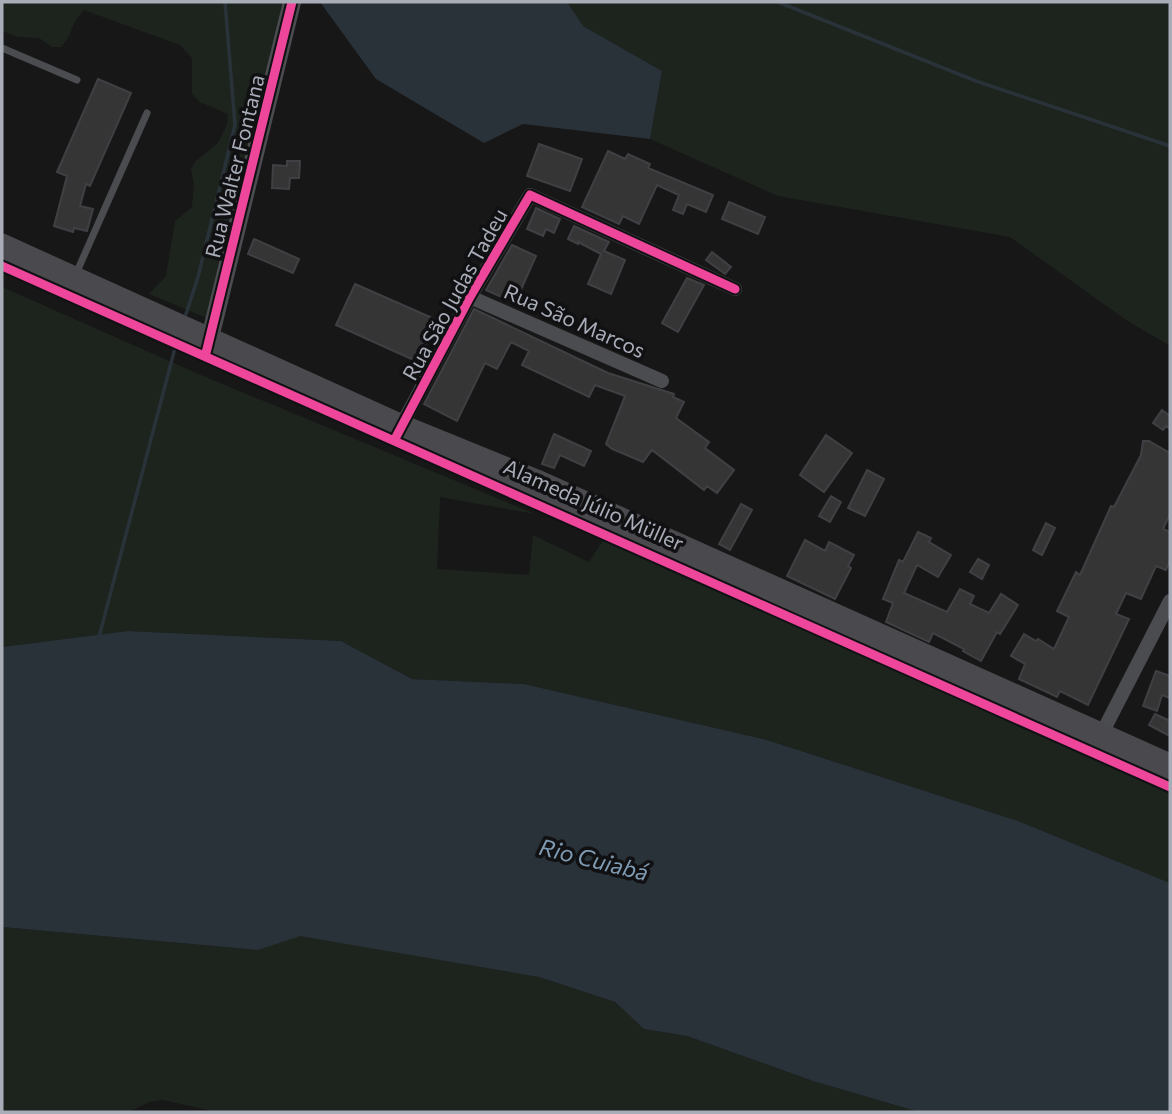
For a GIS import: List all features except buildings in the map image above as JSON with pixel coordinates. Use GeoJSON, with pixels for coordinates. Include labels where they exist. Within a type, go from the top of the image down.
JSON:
{"type":"FeatureCollection","features":[{"type":"Feature","properties":{"kind":"main road","name":"Alameda Júlio Müller"},"geometry":{"type":"LineString","coordinates":[[2,243],[72,284],[399,430],[537,479],[1099,740],[1170,780]]}},
{"type":"Feature","properties":{"kind":"main road","name":"Alameda Júlio Müller"},"geometry":{"type":"LineString","coordinates":[[2,262],[72,284]]}},
{"type":"Feature","properties":{"kind":"main road","name":"Alameda Júlio Müller"},"geometry":{"type":"LineString","coordinates":[[1099,740],[1170,763]]}},
{"type":"Feature","properties":{"kind":"street","name":"Rua Walter Fontana"},"geometry":{"type":"LineString","coordinates":[[208,345],[292,2]]}},
{"type":"Feature","properties":{"kind":"street","name":"Rua São Judas Tadeu"},"geometry":{"type":"LineString","coordinates":[[399,430],[470,297],[530,195],[735,289]]}},
{"type":"Feature","properties":{"kind":"street","name":"Rua São Marcos"},"geometry":{"type":"LineString","coordinates":[[470,297],[662,381]]}},
{"type":"Feature","properties":{"kind":"street"},"geometry":{"type":"LineString","coordinates":[[1099,740],[1170,601]]}},
{"type":"Feature","properties":{"kind":"lane"},"geometry":{"type":"LineString","coordinates":[[2,48],[77,80]]}},
{"type":"Feature","properties":{"kind":"lane"},"geometry":{"type":"LineString","coordinates":[[72,284],[147,113]]}},
{"type":"Feature","properties":{"kind":"shaded area"},"geometry":{"type":"Polygon","coordinates":[[[2,2],[283,2],[209,319],[149,294],[166,276],[175,221],[192,207],[194,184],[191,169],[195,162],[218,143],[227,125],[228,114],[200,102],[192,94],[192,58],[180,45],[84,10],[61,47],[52,47],[39,38],[18,37],[2,31],[2,2]]]}},
{"type":"Feature","properties":{"kind":"shaded area"},"geometry":{"type":"Polygon","coordinates":[[[567,2],[1170,2],[1170,346],[1126,320],[1010,237],[778,196],[650,139],[662,71],[582,26],[567,2]]]}},
{"type":"Feature","properties":{"kind":"shaded area"},"geometry":{"type":"Polygon","coordinates":[[[2,287],[201,375],[535,514],[440,497],[437,569],[529,575],[533,535],[589,562],[606,536],[1170,787],[1170,883],[1018,821],[767,740],[524,684],[412,679],[341,641],[128,631],[2,647],[2,287]]]}},
{"type":"Feature","properties":{"kind":"shaded area"},"geometry":{"type":"Polygon","coordinates":[[[2,927],[258,950],[300,935],[539,977],[615,1002],[644,1029],[687,1036],[813,1081],[919,1112],[217,1112],[163,1100],[150,1102],[128,1112],[2,1112],[2,927]]]}},
{"type":"Feature","properties":{"kind":"water"},"geometry":{"type":"Polygon","coordinates":[[[320,2],[567,2],[583,26],[662,71],[650,139],[523,124],[484,143],[376,79],[320,2]]]}},
{"type":"Feature","properties":{"kind":"water","name":"Rio Cuiabá"},"geometry":{"type":"Polygon","coordinates":[[[128,631],[341,641],[412,679],[524,684],[767,740],[1018,821],[1170,883],[1170,1112],[919,1112],[813,1081],[687,1036],[644,1029],[615,1002],[539,977],[300,936],[258,950],[2,927],[2,647],[128,631]]]}},
{"type":"Feature","properties":{"kind":"waterway"},"geometry":{"type":"LineString","coordinates":[[186,314],[198,277],[235,125],[225,2]]}},
{"type":"Feature","properties":{"kind":"waterway"},"geometry":{"type":"LineString","coordinates":[[778,2],[976,81],[1170,146]]}},
{"type":"Feature","properties":{"kind":"waterway"},"geometry":{"type":"LineString","coordinates":[[99,637],[175,348]]}},
{"type":"Feature","properties":{"kind":"cycle path"},"geometry":{"type":"LineString","coordinates":[[206,353],[292,2]]}},
{"type":"Feature","properties":{"kind":"cycle path"},"geometry":{"type":"LineString","coordinates":[[396,437],[470,297],[530,195],[735,289]]}},
{"type":"Feature","properties":{"kind":"cycle path"},"geometry":{"type":"LineString","coordinates":[[2,266],[1170,787]]}}]}
